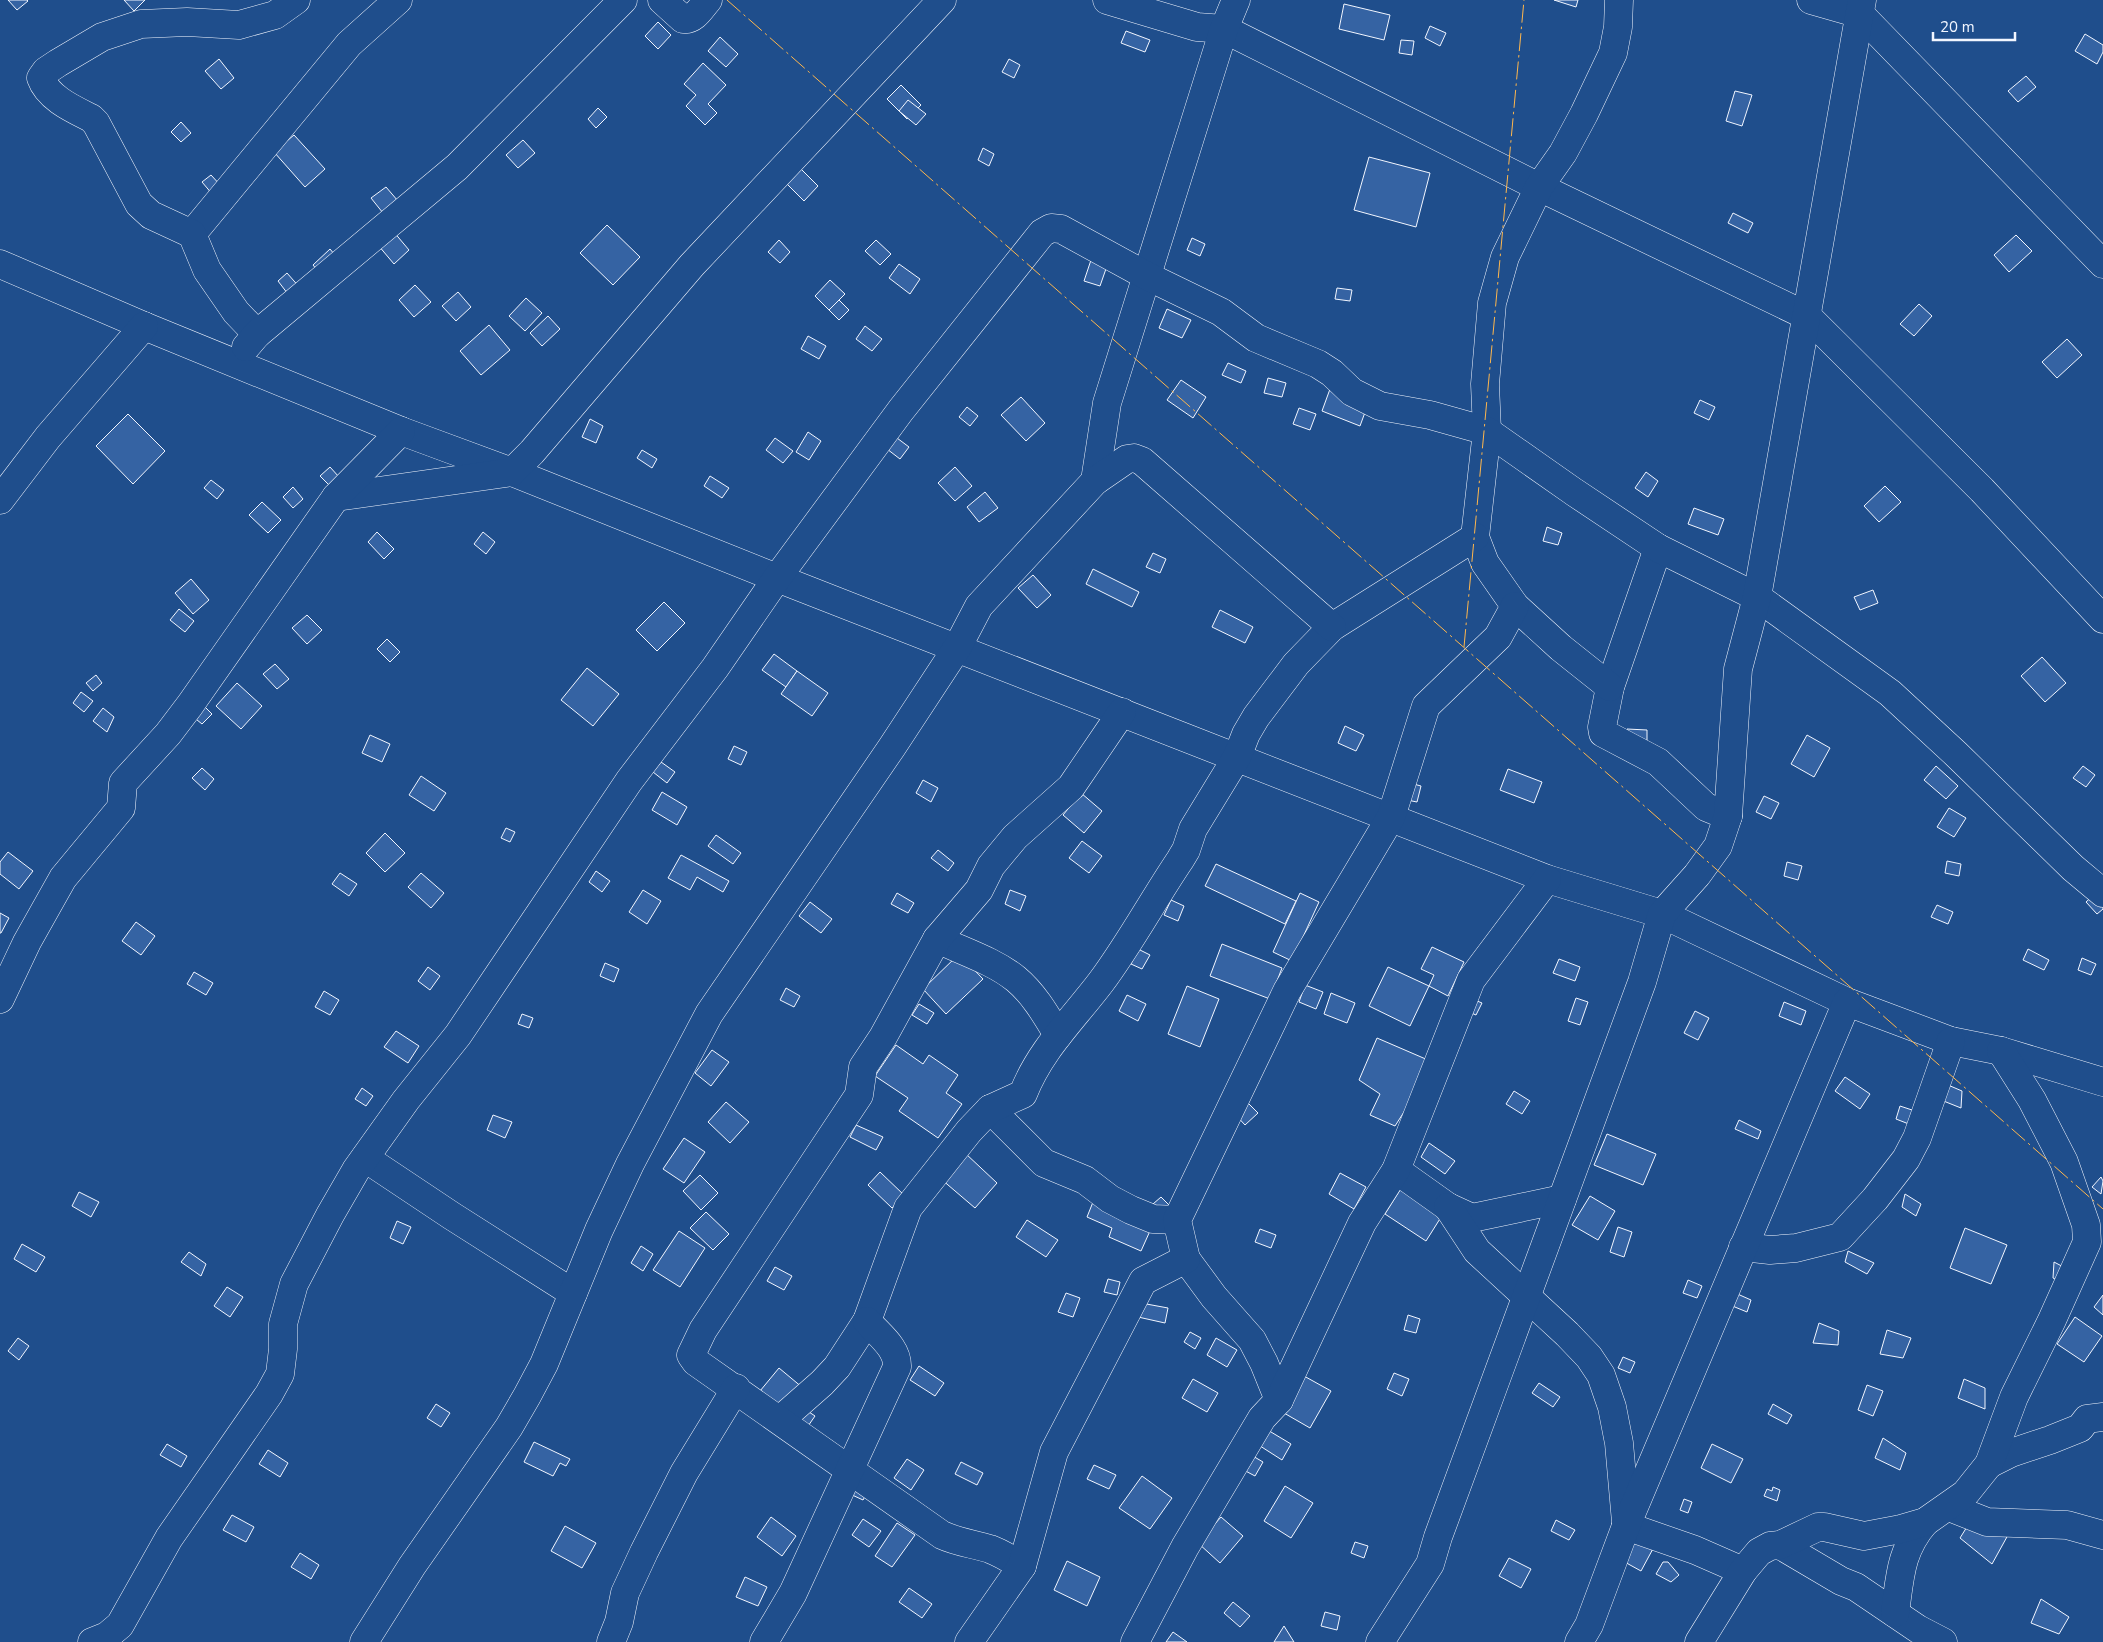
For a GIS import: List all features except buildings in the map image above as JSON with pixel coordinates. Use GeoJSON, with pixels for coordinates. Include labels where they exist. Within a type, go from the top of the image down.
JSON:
{"type":"FeatureCollection","features":[{"type":"Feature","properties":{"kind":"street"},"geometry":{"type":"LineString","coordinates":[[192,234],[349,44],[398,0]]}},
{"type":"Feature","properties":{"kind":"street"},"geometry":{"type":"LineString","coordinates":[[232,361],[257,334],[457,168],[623,0]]}},
{"type":"Feature","properties":{"kind":"street"},"geometry":{"type":"LineString","coordinates":[[662,0],[683,19],[688,20],[692,19],[708,0]]}},
{"type":"Feature","properties":{"kind":"street"},"geometry":{"type":"LineString","coordinates":[[336,497],[512,472],[532,452],[692,265],[942,0]]}},
{"type":"Feature","properties":{"kind":"street"},"geometry":{"type":"LineString","coordinates":[[1107,0],[1197,27],[1224,29],[1540,187],[1807,316],[1982,490],[2103,619]]}},
{"type":"Feature","properties":{"kind":"street"},"geometry":{"type":"LineString","coordinates":[[1096,481],[1107,403],[1224,29],[1236,0]]}},
{"type":"Feature","properties":{"kind":"street"},"geometry":{"type":"LineString","coordinates":[[1610,687],[1561,648],[1515,606],[1485,562],[1475,537],[1487,431],[1485,384],[1492,303],[1505,257],[1540,187],[1563,152],[1602,79],[1613,53],[1618,27],[1619,0]]}},
{"type":"Feature","properties":{"kind":"street"},"geometry":{"type":"LineString","coordinates":[[1811,0],[1861,7],[2103,264]]}},
{"type":"Feature","properties":{"kind":"street"},"geometry":{"type":"LineString","coordinates":[[257,334],[236,312],[207,270],[192,234],[151,215],[139,204],[96,123],[91,118],[54,96],[44,86],[41,78],[46,71],[102,37],[141,24],[187,22],[239,25],[281,5]]}},
{"type":"Feature","properties":{"kind":"street"},"geometry":{"type":"LineString","coordinates":[[1380,1642],[1430,1564],[1642,982],[1662,914],[1697,875],[1718,846],[1728,816],[1738,669],[1757,597],[1861,7]]}},
{"type":"Feature","properties":{"kind":"street"},"geometry":{"type":"LineString","coordinates":[[92,1642],[107,1636],[120,1625],[169,1538],[269,1394],[280,1374],[283,1324],[294,1284],[330,1215],[365,1158],[406,1100],[458,1035],[629,781],[715,668],[777,578],[901,410],[1042,233],[1051,228],[1060,229],[1147,276],[1221,312],[1256,338],[1318,364],[1332,373],[1352,392],[1380,406],[1430,415],[1487,431],[1658,548],[1757,597],[1890,693],[1956,754],[2073,868],[2103,893]]}},
{"type":"Feature","properties":{"kind":"street"},"geometry":{"type":"LineString","coordinates":[[0,264],[144,326],[401,431],[512,472],[777,578],[1548,879],[1662,914],[1847,1002],[1951,1041],[2002,1051],[2103,1082]]}},
{"type":"Feature","properties":{"kind":"street"},"geometry":{"type":"LineString","coordinates":[[0,500],[48,437],[144,326]]}},
{"type":"Feature","properties":{"kind":"street"},"geometry":{"type":"LineString","coordinates":[[0,1000],[27,942],[63,878],[121,808],[123,783],[168,734],[190,706],[336,497],[401,431]]}},
{"type":"Feature","properties":{"kind":"street"},"geometry":{"type":"LineString","coordinates":[[364,1642],[412,1566],[509,1427],[544,1364],[572,1293],[630,1164],[709,1014],[892,747],[957,648],[979,606],[1096,481],[1127,459],[1134,458],[1142,461],[1332,627]]}},
{"type":"Feature","properties":{"kind":"street"},"geometry":{"type":"LineString","coordinates":[[780,1420],[822,1383],[837,1367],[867,1321],[908,1208],[969,1131],[990,1109],[1023,1094],[1036,1065],[1058,1034],[1101,981],[1186,850],[1193,829],[1237,757],[1246,734],[1256,717],[1296,664],[1332,627],[1475,537]]}},
{"type":"Feature","properties":{"kind":"street"},"geometry":{"type":"LineString","coordinates":[[1658,548],[1610,687],[1602,728],[1603,733],[1658,762],[1706,807],[1728,816]]}},
{"type":"Feature","properties":{"kind":"street"},"geometry":{"type":"LineString","coordinates":[[1279,1400],[1264,1363],[1252,1340],[1214,1298],[1186,1259],[1177,1220],[1287,991],[1390,817],[1426,706],[1498,638],[1515,606]]}},
{"type":"Feature","properties":{"kind":"street"},"geometry":{"type":"LineString","coordinates":[[1022,1566],[993,1550],[942,1535],[736,1388],[696,1362],[691,1355],[693,1348],[768,1231],[859,1095],[863,1067],[883,1037],[937,939],[978,890],[991,866],[1015,837],[1071,787],[1122,712]]}},
{"type":"Feature","properties":{"kind":"street"},"geometry":{"type":"LineString","coordinates":[[1135,1642],[1190,1539],[1262,1418],[1279,1400],[1362,1223],[1396,1170],[1471,980],[1548,879]]}},
{"type":"Feature","properties":{"kind":"street"},"geometry":{"type":"LineString","coordinates":[[937,939],[1006,971],[1017,980],[1045,1012],[1058,1034]]}},
{"type":"Feature","properties":{"kind":"street"},"geometry":{"type":"LineString","coordinates":[[1579,1642],[1589,1625],[1626,1526],[1847,1002]]}},
{"type":"Feature","properties":{"kind":"street"},"geometry":{"type":"LineString","coordinates":[[1743,1247],[1770,1250],[1796,1248],[1840,1237],[1875,1199],[1906,1159],[1917,1138],[1951,1041]]}},
{"type":"Feature","properties":{"kind":"street"},"geometry":{"type":"LineString","coordinates":[[1700,1642],[1743,1571],[1759,1552],[1770,1546],[1780,1545],[1818,1527],[1864,1536],[1901,1530],[1925,1522],[1965,1494],[1989,1464],[2014,1397],[2052,1320],[2087,1242],[2086,1225],[2064,1162],[2032,1100],[2002,1051]]}},
{"type":"Feature","properties":{"kind":"street"},"geometry":{"type":"LineString","coordinates":[[990,1109],[1044,1163],[1085,1180],[1110,1199],[1130,1210],[1153,1219],[1177,1220]]}},
{"type":"Feature","properties":{"kind":"street"},"geometry":{"type":"LineString","coordinates":[[365,1158],[572,1293]]}},
{"type":"Feature","properties":{"kind":"street"},"geometry":{"type":"LineString","coordinates":[[1396,1170],[1448,1207],[1472,1218],[1562,1199]]}},
{"type":"Feature","properties":{"kind":"street"},"geometry":{"type":"LineString","coordinates":[[1448,1207],[1477,1252],[1589,1357],[1601,1375],[1612,1407],[1619,1443],[1626,1526]]}},
{"type":"Feature","properties":{"kind":"street"},"geometry":{"type":"LineString","coordinates":[[969,1642],[1022,1566],[1054,1452],[1143,1281],[1186,1259]]}},
{"type":"Feature","properties":{"kind":"street"},"geometry":{"type":"LineString","coordinates":[[764,1642],[793,1593],[851,1471],[897,1367],[894,1352],[867,1321]]}},
{"type":"Feature","properties":{"kind":"street"},"geometry":{"type":"LineString","coordinates":[[610,1642],[619,1622],[625,1593],[644,1552],[684,1473],[736,1388]]}},
{"type":"Feature","properties":{"kind":"street"},"geometry":{"type":"LineString","coordinates":[[1989,1464],[2011,1453],[2080,1428],[2088,1419],[2103,1417]]}},
{"type":"Feature","properties":{"kind":"street"},"geometry":{"type":"LineString","coordinates":[[1949,1507],[1987,1522],[2067,1525],[2094,1533],[2103,1551]]}},
{"type":"Feature","properties":{"kind":"street"},"geometry":{"type":"LineString","coordinates":[[1895,1613],[1902,1560],[1917,1532],[1925,1522]]}},
{"type":"Feature","properties":{"kind":"street"},"geometry":{"type":"LineString","coordinates":[[1626,1526],[1695,1550],[1743,1571]]}},
{"type":"Feature","properties":{"kind":"street"},"geometry":{"type":"LineString","coordinates":[[1780,1545],[1840,1581],[1856,1587],[1918,1629],[1943,1642]]}},
{"type":"Feature","properties":{"kind":"power"},"geometry":{"type":"LineString","coordinates":[[727,0],[2103,1209]]}},
{"type":"Feature","properties":{"kind":"power"},"geometry":{"type":"LineString","coordinates":[[1464,647],[1524,0]]}}]}
